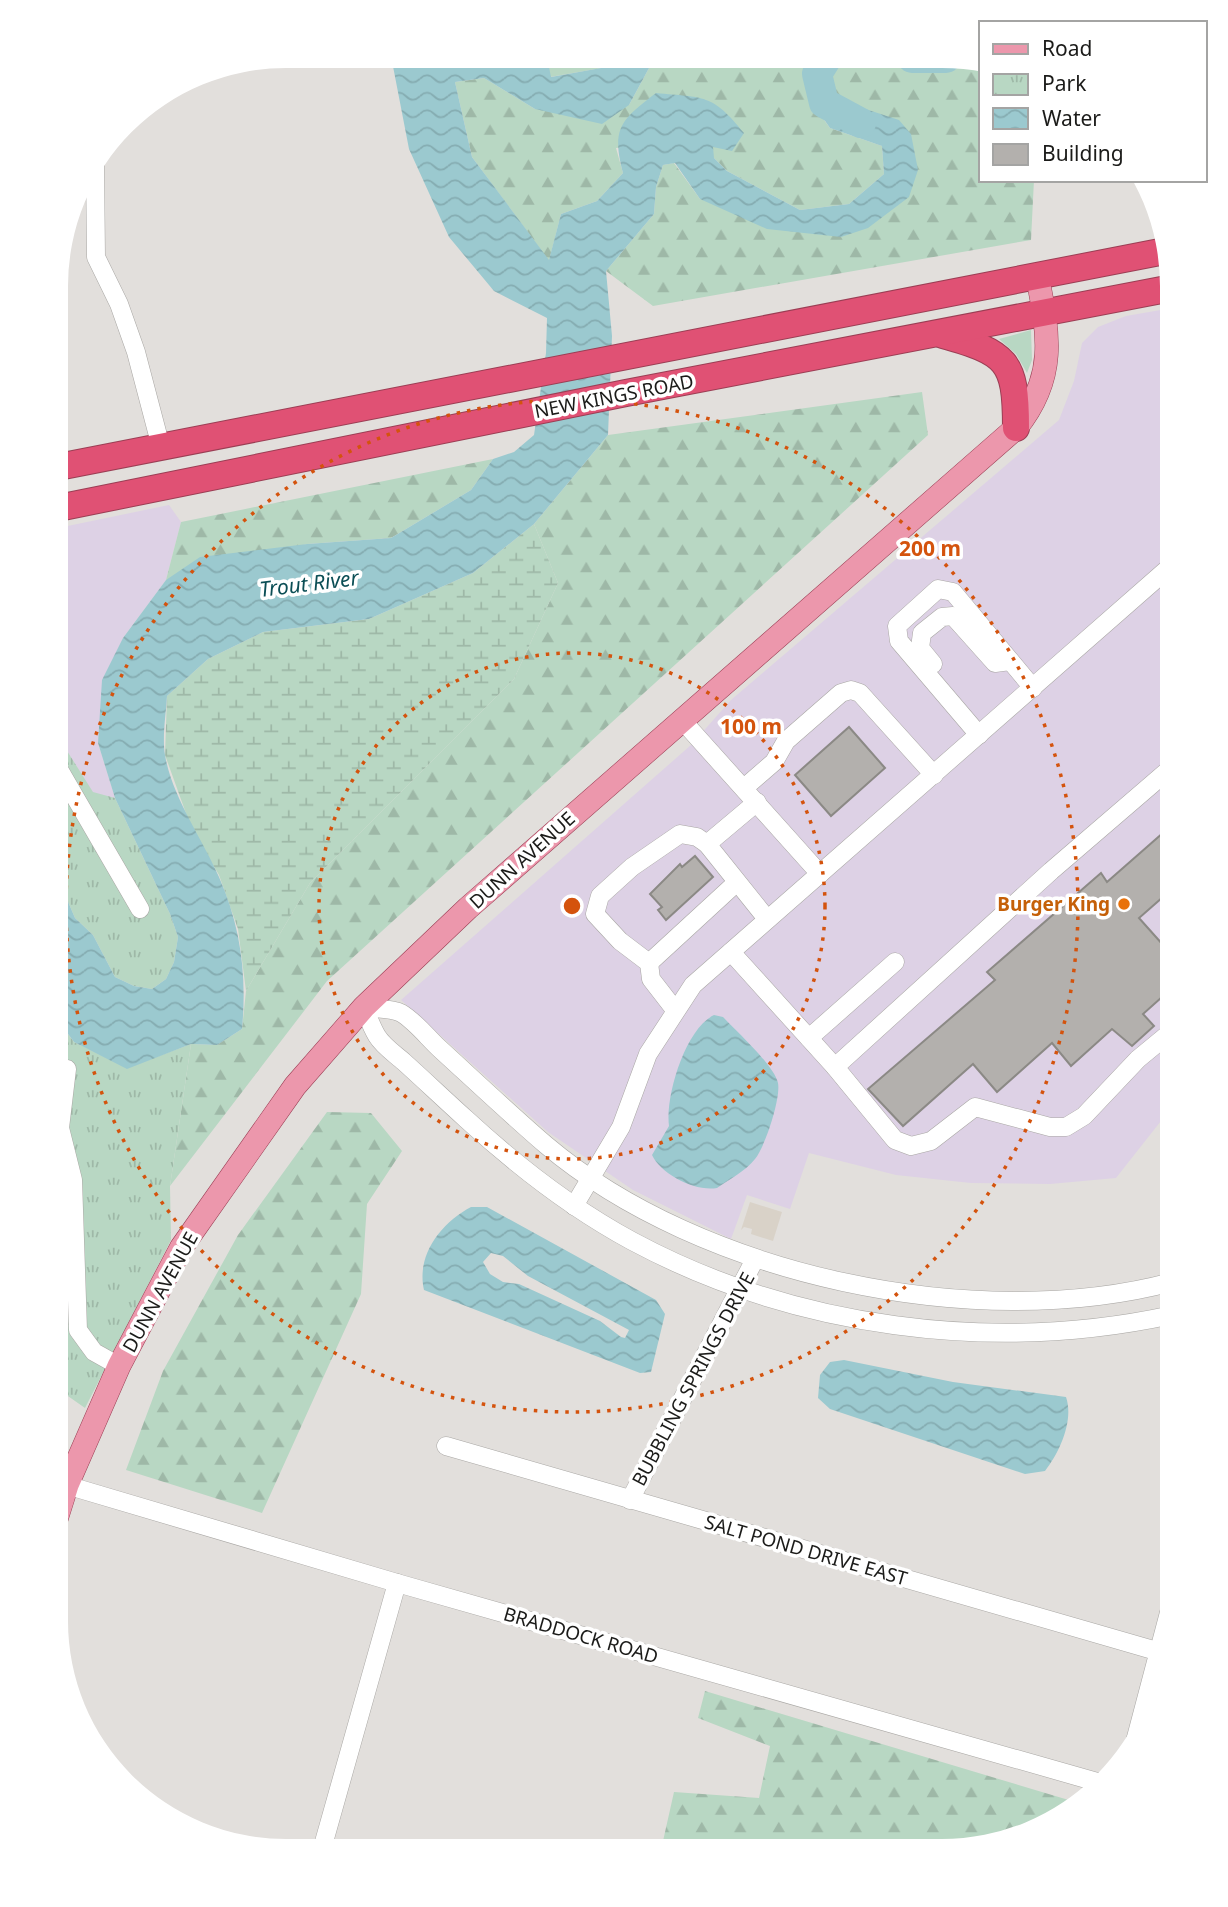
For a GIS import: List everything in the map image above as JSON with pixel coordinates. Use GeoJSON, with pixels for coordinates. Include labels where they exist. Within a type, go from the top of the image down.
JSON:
{"type":"FeatureCollection","features":[{"type":"Feature","properties":{"kind":"highway","name":"NEW KINGS ROAD"},"geometry":{"type":"LineString","coordinates":[[68,465],[1157,253]]}},
{"type":"Feature","properties":{"kind":"highway","name":"NEW KINGS ROAD"},"geometry":{"type":"LineString","coordinates":[[68,506],[524,413],[1160,290]]}},
{"type":"Feature","properties":{"kind":"highway"},"geometry":{"type":"LineString","coordinates":[[938,333],[983,346],[1001,357],[1012,376],[1016,395],[1016,428]]}},
{"type":"Feature","properties":{"kind":"main road","name":"DUNN AVENUE"},"geometry":{"type":"LineString","coordinates":[[68,1472],[119,1366],[181,1248],[295,1086],[364,1007],[468,908],[1016,428],[1031,410],[1046,367],[1049,347],[1037,275]]}},
{"type":"Feature","properties":{"kind":"street"},"geometry":{"type":"LineString","coordinates":[[95,181],[96,257],[119,303],[136,352],[162,447]]}},
{"type":"Feature","properties":{"kind":"street"},"geometry":{"type":"LineString","coordinates":[[574,1206],[621,1127],[648,1054],[693,985],[1160,576]]}},
{"type":"Feature","properties":{"kind":"street"},"geometry":{"type":"LineString","coordinates":[[979,735],[899,641],[897,626],[939,589],[946,588],[1033,688]]}},
{"type":"Feature","properties":{"kind":"street"},"geometry":{"type":"LineString","coordinates":[[958,710],[962,697],[920,648],[922,634],[931,625],[942,617],[953,616],[995,663],[1010,661]]}},
{"type":"Feature","properties":{"kind":"street"},"geometry":{"type":"LineString","coordinates":[[744,788],[774,762],[786,740],[841,692],[851,690],[860,693],[933,775]]}},
{"type":"Feature","properties":{"kind":"street"},"geometry":{"type":"LineString","coordinates":[[681,719],[820,873]]}},
{"type":"Feature","properties":{"kind":"street"},"geometry":{"type":"LineString","coordinates":[[835,1066],[1160,777]]}},
{"type":"Feature","properties":{"kind":"street"},"geometry":{"type":"LineString","coordinates":[[68,785],[140,909]]}},
{"type":"Feature","properties":{"kind":"street"},"geometry":{"type":"LineString","coordinates":[[707,844],[757,802]]}},
{"type":"Feature","properties":{"kind":"street"},"geometry":{"type":"LineString","coordinates":[[675,1010],[651,979],[649,963],[620,941],[595,914],[600,896],[667,841],[680,834],[697,838],[707,844],[767,919]]}},
{"type":"Feature","properties":{"kind":"street"},"geometry":{"type":"LineString","coordinates":[[649,963],[736,883]]}},
{"type":"Feature","properties":{"kind":"street"},"geometry":{"type":"LineString","coordinates":[[731,952],[835,1066],[895,1140],[911,1146],[931,1141],[975,1107],[1050,1127],[1066,1127],[1084,1116],[1138,1059],[1159,1041]]}},
{"type":"Feature","properties":{"kind":"street"},"geometry":{"type":"LineString","coordinates":[[810,1038],[895,962]]}},
{"type":"Feature","properties":{"kind":"street"},"geometry":{"type":"LineString","coordinates":[[364,1007],[400,1012],[547,1146],[591,1178],[669,1223],[755,1259],[827,1279],[954,1298],[1021,1300],[1082,1297],[1159,1284]]}},
{"type":"Feature","properties":{"kind":"street"},"geometry":{"type":"LineString","coordinates":[[364,1007],[377,1038],[509,1158],[574,1206],[675,1263],[741,1289],[798,1306],[919,1329],[1008,1332],[1088,1328],[1159,1317]]}},
{"type":"Feature","properties":{"kind":"street"},"geometry":{"type":"LineString","coordinates":[[68,1160],[73,1180],[78,1330],[94,1352],[119,1366]]}},
{"type":"Feature","properties":{"kind":"street","name":"BUBBLING SPRINGS DRIVE"},"geometry":{"type":"LineString","coordinates":[[630,1500],[755,1259]]}},
{"type":"Feature","properties":{"kind":"street","name":"SALT POND DRIVE EAST"},"geometry":{"type":"LineString","coordinates":[[446,1446],[1157,1651]]}},
{"type":"Feature","properties":{"kind":"street","name":"BRADDOCK ROAD"},"geometry":{"type":"LineString","coordinates":[[68,1486],[397,1583],[1090,1780]]}},
{"type":"Feature","properties":{"kind":"street"},"geometry":{"type":"LineString","coordinates":[[325,1839],[397,1583]]}},
{"type":"Feature","properties":{"kind":"shaded area"},"geometry":{"type":"Polygon","coordinates":[[[1160,310],[1159,1123],[1116,1178],[1050,1184],[971,1183],[896,1175],[809,1153],[790,1209],[747,1195],[731,1239],[633,1190],[548,1132],[401,1000],[691,745],[731,700],[1059,420],[1074,381],[1082,343],[1098,327],[1126,316],[1160,310]]]}},
{"type":"Feature","properties":{"kind":"shaded area"},"geometry":{"type":"Polygon","coordinates":[[[169,505],[181,522],[166,580],[123,638],[98,743],[115,798],[93,793],[68,753],[68,526],[169,505]]]}},
{"type":"Feature","properties":{"kind":"shaded area"},"geometry":{"type":"Polygon","coordinates":[[[750,1202],[782,1212],[773,1241],[751,1234],[752,1229],[744,1227],[741,1230],[750,1202]]]}},
{"type":"Feature","properties":{"kind":"green space"},"geometry":{"type":"Polygon","coordinates":[[[649,68],[941,68],[979,72],[979,182],[1034,182],[1031,240],[653,306],[606,271],[654,214],[656,187],[663,165],[674,163],[700,199],[841,237],[918,170],[856,107],[835,99],[816,109],[830,128],[882,146],[884,174],[849,204],[800,210],[727,171],[713,157],[713,147],[744,133],[616,148],[623,173],[597,201],[561,214],[549,261],[472,157],[455,82],[484,78],[535,109],[629,105],[649,68]]]}},
{"type":"Feature","properties":{"kind":"green space"},"geometry":{"type":"Polygon","coordinates":[[[549,69],[599,69],[550,77],[549,69]]]}},
{"type":"Feature","properties":{"kind":"green space"},"geometry":{"type":"Polygon","coordinates":[[[1031,330],[1032,360],[1027,373],[1016,354],[999,339],[1031,330]]]}},
{"type":"Feature","properties":{"kind":"green space"},"geometry":{"type":"Polygon","coordinates":[[[922,392],[928,435],[327,981],[170,1186],[191,1044],[217,1045],[242,1029],[246,991],[310,883],[514,679],[558,583],[534,524],[608,435],[922,392]]]}},
{"type":"Feature","properties":{"kind":"green space"},"geometry":{"type":"Polygon","coordinates":[[[493,459],[471,490],[391,538],[307,544],[166,580],[181,522],[493,459]]]}},
{"type":"Feature","properties":{"kind":"green space"},"geometry":{"type":"Polygon","coordinates":[[[534,524],[558,583],[514,679],[310,883],[246,991],[238,929],[219,875],[192,830],[165,755],[167,696],[208,659],[263,632],[369,619],[473,573],[534,524]]]}},
{"type":"Feature","properties":{"kind":"green space"},"geometry":{"type":"Polygon","coordinates":[[[68,752],[93,792],[115,798],[170,914],[178,937],[174,962],[166,979],[152,989],[134,986],[115,977],[93,935],[75,918],[68,902],[68,752]]]}},
{"type":"Feature","properties":{"kind":"green space"},"geometry":{"type":"Polygon","coordinates":[[[68,1034],[74,1042],[127,1068],[191,1044],[170,1186],[171,1240],[85,1408],[68,1396],[68,1034]]]}},
{"type":"Feature","properties":{"kind":"green space"},"geometry":{"type":"Polygon","coordinates":[[[327,1112],[371,1113],[402,1151],[367,1204],[361,1294],[262,1513],[126,1470],[163,1371],[238,1235],[327,1112]]]}},
{"type":"Feature","properties":{"kind":"green space"},"geometry":{"type":"Polygon","coordinates":[[[705,1691],[1066,1799],[1051,1810],[1012,1827],[984,1835],[956,1838],[663,1839],[674,1792],[759,1798],[770,1746],[698,1718],[705,1691]]]}},
{"type":"Feature","properties":{"kind":"water","name":"Trout River"},"geometry":{"type":"Polygon","coordinates":[[[649,68],[629,105],[602,124],[535,109],[484,78],[455,82],[472,157],[549,260],[561,214],[597,201],[623,173],[618,145],[622,126],[634,111],[656,93],[696,97],[715,104],[724,111],[744,133],[732,151],[713,147],[714,158],[727,171],[800,210],[849,204],[884,174],[882,146],[830,128],[816,108],[835,99],[899,120],[911,134],[918,170],[909,197],[868,228],[841,237],[767,229],[700,199],[675,163],[663,165],[656,187],[654,214],[606,271],[612,336],[608,435],[534,524],[473,573],[369,619],[263,632],[208,659],[167,696],[164,741],[169,771],[181,802],[219,877],[233,914],[243,971],[242,1029],[217,1045],[191,1044],[127,1069],[74,1042],[68,1034],[68,902],[75,918],[93,935],[115,977],[134,986],[152,989],[166,979],[174,962],[178,937],[170,914],[115,798],[98,743],[102,680],[123,638],[166,580],[200,557],[307,544],[391,538],[471,490],[493,459],[514,452],[534,435],[546,353],[547,318],[494,291],[449,237],[409,149],[393,69],[549,69],[551,77],[598,69],[649,68]]]}},
{"type":"Feature","properties":{"kind":"water"},"geometry":{"type":"Polygon","coordinates":[[[714,1015],[723,1017],[770,1067],[778,1083],[778,1090],[771,1122],[755,1159],[717,1188],[708,1189],[671,1175],[652,1155],[669,1126],[670,1098],[686,1049],[694,1034],[714,1015]]]}},
{"type":"Feature","properties":{"kind":"water"},"geometry":{"type":"Polygon","coordinates":[[[471,1207],[487,1207],[656,1300],[665,1314],[651,1372],[640,1373],[424,1290],[422,1277],[427,1253],[441,1231],[471,1207]],[[491,1253],[483,1262],[490,1274],[503,1282],[519,1284],[600,1321],[625,1338],[629,1330],[528,1276],[503,1256],[491,1253]]]}},
{"type":"Feature","properties":{"kind":"water"},"geometry":{"type":"Polygon","coordinates":[[[844,1360],[953,1382],[1066,1397],[1068,1416],[1064,1436],[1045,1471],[1025,1474],[830,1409],[818,1398],[820,1375],[830,1362],[844,1360]]]}},
{"type":"Feature","properties":{"kind":"building"},"geometry":{"type":"Polygon","coordinates":[[[849,727],[885,768],[831,816],[795,775],[849,727]]]}},
{"type":"Feature","properties":{"kind":"building"},"geometry":{"type":"Polygon","coordinates":[[[1160,836],[1160,900],[1139,918],[1160,941],[1159,999],[1143,1014],[1154,1026],[1132,1046],[1112,1029],[1071,1066],[1052,1043],[997,1092],[973,1064],[903,1126],[868,1089],[995,980],[987,972],[1101,873],[1107,882],[1160,836]]]}},
{"type":"Feature","properties":{"kind":"building"},"geometry":{"type":"Polygon","coordinates":[[[695,856],[713,877],[666,920],[658,910],[662,907],[650,894],[680,864],[682,867],[695,856]]]}},
{"type":"Feature","properties":{"kind":"waterway"},"geometry":{"type":"LineString","coordinates":[[821,68],[817,74],[824,103],[861,123]]}},
{"type":"Feature","properties":{"kind":"place","name":"Burger King"},"geometry":{"type":"Point","coordinates":[1124,904]}}]}
